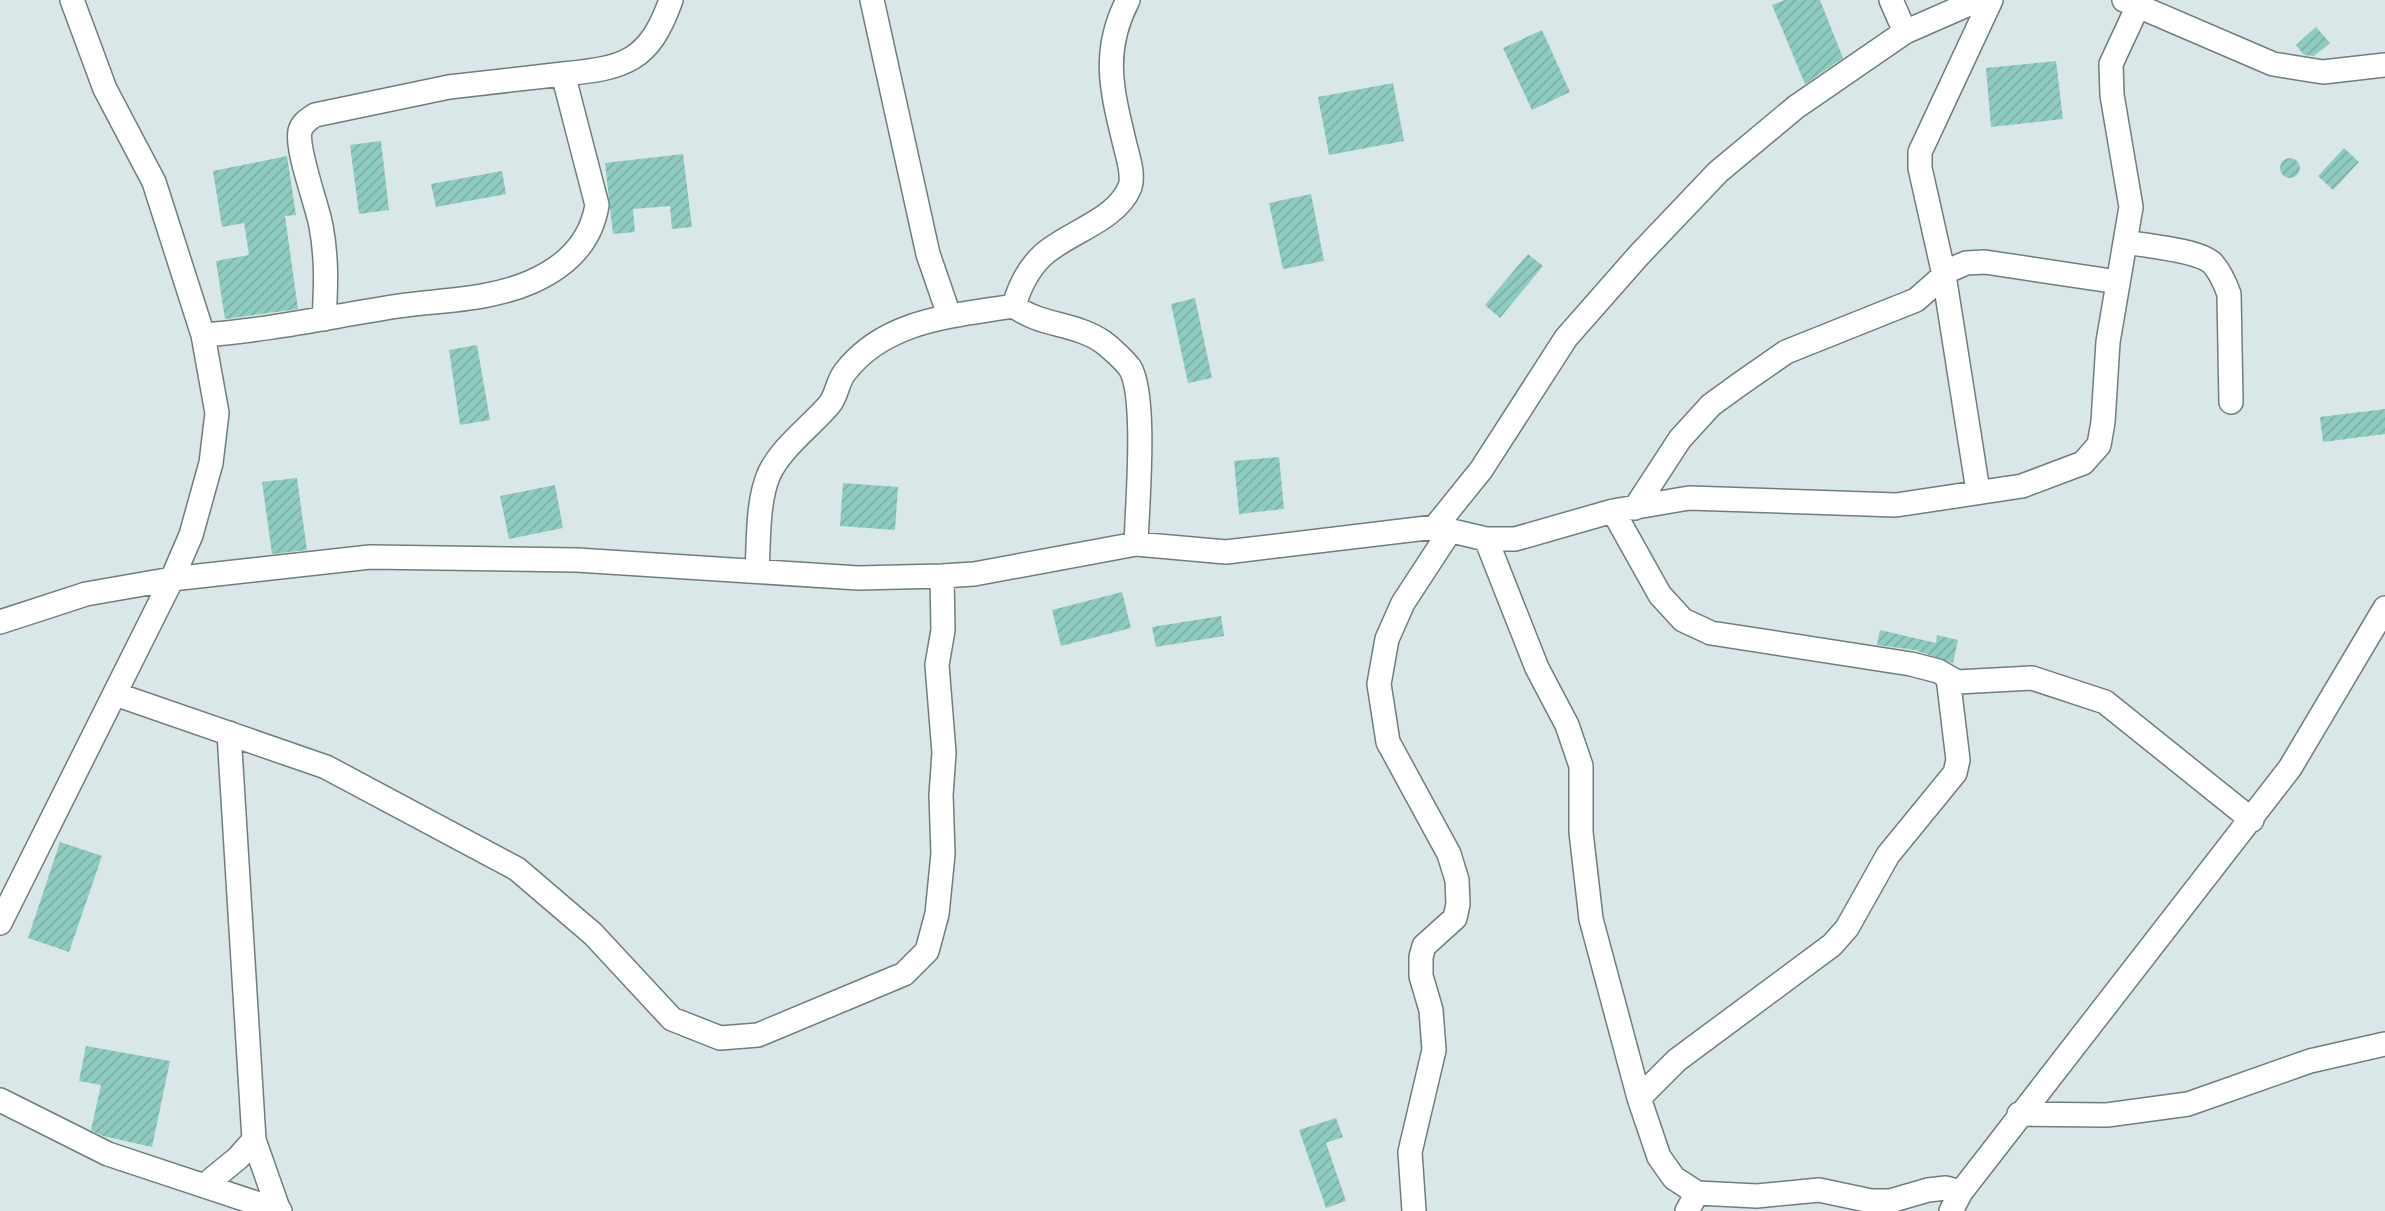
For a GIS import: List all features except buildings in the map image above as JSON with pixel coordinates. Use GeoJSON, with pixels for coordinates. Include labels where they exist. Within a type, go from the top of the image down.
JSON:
{"type":"FeatureCollection","features":[{"type":"Feature","properties":{"kind":"street"},"geometry":{"type":"LineString","coordinates":[[0,923],[116,694],[191,535],[211,463],[217,413],[203,335],[154,182],[105,89],[72,0]]}},
{"type":"Feature","properties":{"kind":"street"},"geometry":{"type":"LineString","coordinates":[[324,319],[327,275],[321,226],[301,146],[300,131],[304,122],[324,113],[449,88],[599,70],[629,61],[651,45],[671,0]]}},
{"type":"Feature","properties":{"kind":"street"},"geometry":{"type":"LineString","coordinates":[[872,0],[928,254],[949,315]]}},
{"type":"Feature","properties":{"kind":"street"},"geometry":{"type":"LineString","coordinates":[[1014,306],[1018,291],[1042,256],[1116,207],[1130,185],[1130,165],[1108,63],[1117,21],[1128,0]]}},
{"type":"Feature","properties":{"kind":"street"},"geometry":{"type":"LineString","coordinates":[[1891,0],[1905,32]]}},
{"type":"Feature","properties":{"kind":"street"},"geometry":{"type":"LineString","coordinates":[[1414,1211],[1410,1152],[1434,1050],[1431,1010],[1421,976],[1421,957],[1424,946],[1455,918],[1458,895],[1449,854],[1388,741],[1379,684],[1387,639],[1403,603],[1442,529],[1566,338],[1718,172],[1796,107],[1905,32],[1978,0]]}},
{"type":"Feature","properties":{"kind":"street"},"geometry":{"type":"LineString","coordinates":[[1978,491],[1944,275],[1920,169],[1920,152],[1991,0]]}},
{"type":"Feature","properties":{"kind":"street"},"geometry":{"type":"LineString","coordinates":[[0,622],[86,594],[172,579],[369,557],[577,560],[845,577],[943,576],[974,574],[1136,544],[1226,551],[1442,529],[1486,538],[1515,539],[1624,510],[1689,498],[1734,497],[1896,505],[2022,485],[2083,463],[2099,446],[2108,342],[2131,207],[2112,95],[2111,64],[2130,4],[2273,64],[2323,72],[2385,65]]}},
{"type":"Feature","properties":{"kind":"street"},"geometry":{"type":"LineString","coordinates":[[203,335],[267,330],[499,292],[530,282],[562,263],[583,243],[593,226],[597,205],[563,74]]}},
{"type":"Feature","properties":{"kind":"street"},"geometry":{"type":"LineString","coordinates":[[2126,242],[2194,255],[2212,262],[2223,278],[2229,294],[2231,402]]}},
{"type":"Feature","properties":{"kind":"street"},"geometry":{"type":"LineString","coordinates":[[1624,510],[1680,439],[1711,405],[1786,352],[1916,300],[1944,275],[1966,263],[1985,262],[2118,282]]}},
{"type":"Feature","properties":{"kind":"street"},"geometry":{"type":"LineString","coordinates":[[757,570],[763,500],[769,474],[783,454],[832,401],[842,374],[859,356],[898,330],[949,315],[1014,306],[1029,317],[1080,331],[1103,342],[1130,369],[1139,413],[1136,544]]}},
{"type":"Feature","properties":{"kind":"street"},"geometry":{"type":"LineString","coordinates":[[1624,510],[1660,596],[1683,620],[1711,633],[1911,664],[1957,682],[2032,678],[2105,702],[2252,820]]}},
{"type":"Feature","properties":{"kind":"street"},"geometry":{"type":"LineString","coordinates":[[1486,538],[1537,668],[1567,725],[1581,766],[1581,832],[1591,919],[1639,1098],[1659,1157],[1692,1202],[1819,1190],[1890,1201],[1945,1188],[1956,1201],[2019,1114],[2252,820],[2290,768],[2327,710],[2385,608]]}},
{"type":"Feature","properties":{"kind":"street"},"geometry":{"type":"LineString","coordinates":[[116,694],[326,767],[517,869],[593,934],[672,1019],[720,1038],[758,1035],[904,974],[927,951],[937,914],[943,854],[941,796],[944,753],[937,665],[943,630],[943,576]]}},
{"type":"Feature","properties":{"kind":"street"},"geometry":{"type":"LineString","coordinates":[[1639,1098],[1677,1060],[1832,945],[1847,928],[1888,855],[1955,773],[1958,760],[1948,677]]}},
{"type":"Feature","properties":{"kind":"street"},"geometry":{"type":"LineString","coordinates":[[229,733],[254,1140],[280,1211]]}},
{"type":"Feature","properties":{"kind":"street"},"geometry":{"type":"LineString","coordinates":[[2019,1114],[2107,1115],[2188,1104],[2310,1061],[2385,1044]]}},
{"type":"Feature","properties":{"kind":"street"},"geometry":{"type":"LineString","coordinates":[[0,1100],[108,1154],[280,1211]]}},
{"type":"Feature","properties":{"kind":"street"},"geometry":{"type":"LineString","coordinates":[[205,1185],[239,1158],[254,1140]]}}]}
